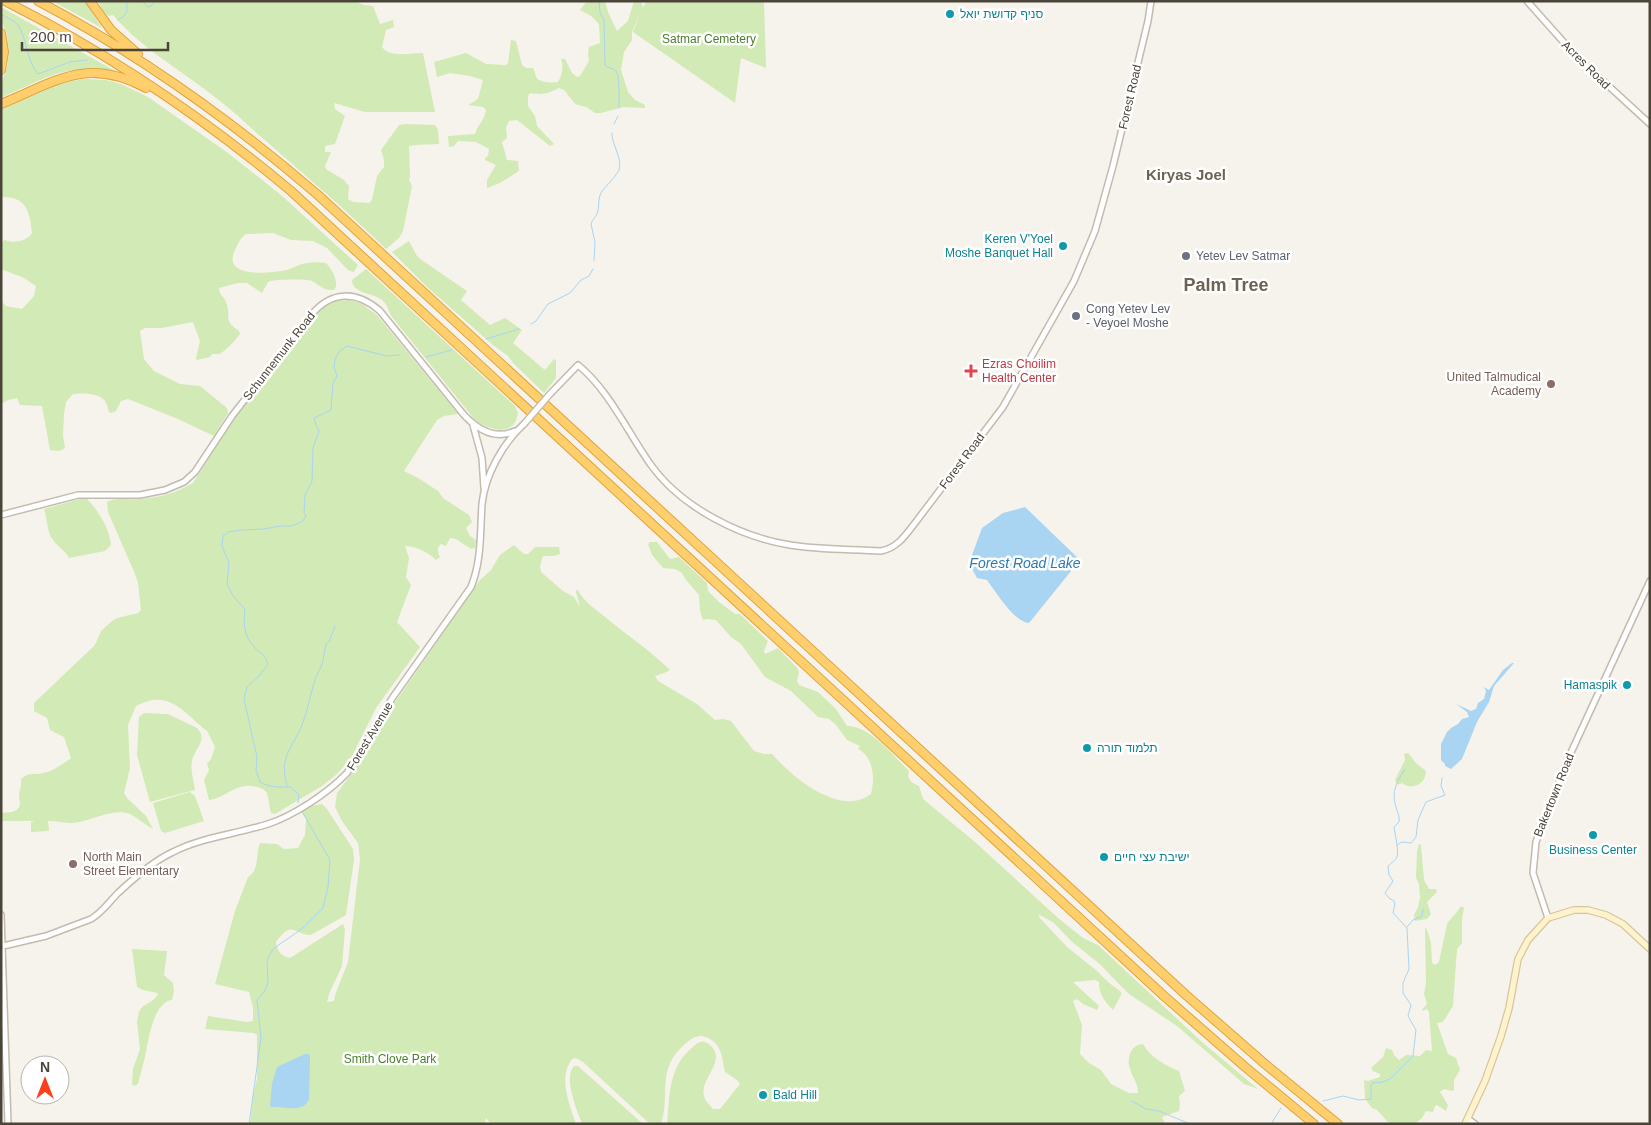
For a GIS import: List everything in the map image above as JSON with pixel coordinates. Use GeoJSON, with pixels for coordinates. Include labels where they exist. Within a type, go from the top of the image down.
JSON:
{"type":"FeatureCollection","features":[{"type":"Feature","properties":{"kind":"highway"},"geometry":{"type":"LineString","coordinates":[[5,1],[104,56],[207,125],[263,168],[323,220],[1158,990],[1244,1066],[1314,1124]]}},
{"type":"Feature","properties":{"kind":"highway"},"geometry":{"type":"LineString","coordinates":[[38,1],[112,43],[179,86],[236,128],[318,195],[1186,995],[1338,1124]]}},
{"type":"Feature","properties":{"kind":"highway"},"geometry":{"type":"LineString","coordinates":[[90,1],[100,17],[122,41],[179,86]]}},
{"type":"Feature","properties":{"kind":"highway"},"geometry":{"type":"LineString","coordinates":[[1,33],[4,52],[1,70]]}},
{"type":"Feature","properties":{"kind":"highway"},"geometry":{"type":"LineString","coordinates":[[1,104],[58,78],[78,74],[111,75],[135,82],[207,125]]}},
{"type":"Feature","properties":{"kind":"main road"},"geometry":{"type":"LineString","coordinates":[[1466,1121],[1485,1081],[1501,1036],[1518,958],[1528,940],[1548,918],[1567,911],[1584,910],[1606,915],[1623,924],[1650,949]]}},
{"type":"Feature","properties":{"kind":"street","name":"Forest Road"},"geometry":{"type":"LineString","coordinates":[[578,364],[599,388],[662,479],[696,507],[738,530],[788,544],[816,548],[881,551],[893,547],[905,536],[1003,407],[1074,281],[1092,242],[1106,194],[1146,30],[1151,1]]}},
{"type":"Feature","properties":{"kind":"street","name":"Acres Road"},"geometry":{"type":"LineString","coordinates":[[1527,1],[1576,56],[1650,124]]}},
{"type":"Feature","properties":{"kind":"street","name":"Schunnemunk Road"},"geometry":{"type":"LineString","coordinates":[[1,515],[78,495],[140,494],[165,490],[184,482],[195,472],[236,410],[311,315],[322,303],[334,297],[354,297],[376,307],[473,425],[493,434],[508,434],[517,430]]}},
{"type":"Feature","properties":{"kind":"street","name":"Forest Avenue"},"geometry":{"type":"LineString","coordinates":[[3,946],[46,936],[91,919],[98,915],[137,876],[172,852],[240,830],[270,823],[322,795],[347,773],[397,691],[471,587],[479,558],[483,496],[492,470],[517,430],[578,364]]}},
{"type":"Feature","properties":{"kind":"street","name":"Schunnemunk Road"},"geometry":{"type":"LineString","coordinates":[[473,425],[482,458],[483,496]]}},
{"type":"Feature","properties":{"kind":"street","name":"Bakertown Road"},"geometry":{"type":"LineString","coordinates":[[1548,918],[1533,873],[1536,842],[1568,759],[1650,581]]}},
{"type":"Feature","properties":{"kind":"street"},"geometry":{"type":"LineString","coordinates":[[1,915],[8,1124]]}},
{"type":"Feature","properties":{"kind":"street"},"geometry":{"type":"LineString","coordinates":[[1466,1121],[1475,1124]]}},
{"type":"Feature","properties":{"kind":"green space"},"geometry":{"type":"Polygon","coordinates":[[[52,1],[85,1],[102,28],[52,1]]]}},
{"type":"Feature","properties":{"kind":"green space"},"geometry":{"type":"Polygon","coordinates":[[[98,1],[354,1],[373,6],[380,24],[393,20],[394,27],[386,30],[382,47],[395,54],[423,53],[435,112],[365,112],[334,103],[335,109],[345,116],[335,144],[325,146],[325,152],[331,152],[325,166],[326,169],[344,180],[349,186],[348,199],[353,202],[369,203],[372,200],[377,176],[384,167],[381,150],[399,125],[435,125],[438,130],[439,144],[409,146],[409,180],[412,186],[403,231],[399,238],[386,249],[226,106],[137,39],[113,15],[108,16],[98,1]]]}},
{"type":"Feature","properties":{"kind":"green space","name":"Satmar Cemetery"},"geometry":{"type":"Polygon","coordinates":[[[587,1],[605,1],[617,31],[628,21],[634,1],[641,1],[643,8],[646,1],[764,1],[766,68],[741,58],[735,103],[633,32],[642,9],[632,32],[632,40],[624,52],[621,70],[628,92],[635,100],[645,105],[645,108],[623,107],[595,113],[586,107],[575,104],[564,90],[559,88],[545,94],[530,93],[528,96],[528,106],[535,116],[537,126],[554,144],[550,146],[517,120],[509,121],[506,128],[507,138],[502,142],[507,160],[518,161],[519,171],[500,183],[487,188],[487,180],[496,165],[485,160],[489,149],[476,142],[458,141],[454,146],[449,147],[448,136],[475,134],[486,110],[483,107],[468,105],[478,99],[483,80],[450,73],[437,77],[434,62],[466,53],[486,64],[506,65],[508,63],[511,40],[516,41],[522,65],[526,68],[533,68],[538,79],[558,82],[562,71],[561,59],[565,59],[572,73],[577,77],[580,76],[589,61],[589,47],[600,43],[599,24],[591,16],[580,10],[587,1]]]}},
{"type":"Feature","properties":{"kind":"green space"},"geometry":{"type":"Polygon","coordinates":[[[1,7],[117,72],[100,69],[71,70],[44,79],[1,98],[1,83],[7,68],[9,52],[7,34],[1,21],[1,7]]]}},
{"type":"Feature","properties":{"kind":"green space"},"geometry":{"type":"Polygon","coordinates":[[[85,79],[106,80],[121,84],[148,97],[228,153],[281,195],[358,265],[354,272],[348,270],[327,248],[313,241],[291,240],[273,233],[246,234],[238,243],[233,259],[235,266],[241,270],[260,273],[287,270],[305,263],[326,263],[333,272],[336,287],[334,290],[330,290],[324,289],[312,281],[277,280],[268,282],[262,293],[247,283],[238,283],[219,288],[228,307],[229,321],[240,334],[220,354],[212,354],[210,357],[197,360],[200,341],[193,322],[162,328],[145,328],[140,331],[144,359],[154,371],[180,384],[200,386],[227,408],[228,413],[214,436],[128,399],[121,401],[116,411],[111,413],[105,401],[99,396],[73,394],[66,402],[64,414],[63,436],[65,447],[57,451],[50,450],[42,406],[20,405],[17,398],[1,404],[1,301],[6,306],[22,309],[34,296],[36,286],[24,278],[1,269],[2,242],[5,240],[12,242],[20,241],[32,233],[30,218],[25,206],[16,199],[1,197],[1,110],[61,83],[85,79]]]}},
{"type":"Feature","properties":{"kind":"green space"},"geometry":{"type":"Polygon","coordinates":[[[409,241],[417,256],[467,291],[461,300],[490,325],[505,318],[522,330],[513,343],[545,370],[554,359],[556,360],[556,378],[544,393],[508,356],[427,287],[392,252],[409,241]]]}},
{"type":"Feature","properties":{"kind":"green space"},"geometry":{"type":"Polygon","coordinates":[[[366,269],[515,406],[518,413],[513,425],[499,430],[475,420],[392,317],[387,305],[376,296],[360,291],[353,285],[352,280],[366,269]]]}},
{"type":"Feature","properties":{"kind":"green space"},"geometry":{"type":"Polygon","coordinates":[[[349,300],[360,303],[377,315],[458,414],[444,416],[437,420],[404,471],[438,491],[443,498],[469,515],[472,522],[466,528],[470,536],[476,540],[475,548],[471,549],[456,539],[450,538],[446,546],[441,544],[438,547],[440,557],[436,560],[421,550],[405,546],[409,558],[406,577],[411,585],[397,622],[420,647],[376,708],[351,758],[337,774],[322,786],[275,814],[271,813],[267,793],[257,787],[243,786],[209,800],[204,780],[209,770],[207,764],[215,747],[207,731],[175,705],[167,701],[148,701],[136,706],[128,725],[130,768],[124,793],[146,816],[153,829],[130,814],[123,812],[72,823],[48,821],[49,831],[31,832],[31,822],[35,821],[1,821],[1,813],[12,812],[19,808],[21,779],[30,774],[50,771],[71,758],[64,737],[50,730],[47,718],[34,711],[34,703],[95,645],[101,631],[112,621],[138,613],[141,610],[138,583],[108,512],[107,502],[160,496],[180,490],[193,483],[238,413],[305,326],[325,306],[335,301],[349,300]]]}},
{"type":"Feature","properties":{"kind":"green space"},"geometry":{"type":"Polygon","coordinates":[[[80,499],[87,499],[99,514],[106,526],[111,545],[105,551],[69,558],[51,537],[44,509],[80,499]]]}},
{"type":"Feature","properties":{"kind":"green space","name":"Smith Clove Park"},"geometry":{"type":"Polygon","coordinates":[[[650,542],[657,542],[670,559],[679,557],[707,583],[708,591],[719,602],[735,614],[740,614],[768,641],[764,651],[765,654],[778,648],[798,669],[797,681],[799,685],[818,692],[836,709],[847,726],[864,730],[881,742],[909,771],[908,776],[911,782],[919,786],[923,799],[975,842],[1058,918],[1083,938],[1098,945],[1202,1042],[1258,1089],[1244,1084],[1177,1026],[1129,994],[1102,966],[1071,941],[1054,923],[1038,914],[1067,947],[1121,992],[1113,1010],[1103,997],[1099,982],[1095,980],[1073,982],[1099,1006],[1097,1010],[1077,999],[1073,1001],[1082,1025],[1080,1054],[1089,1063],[1101,1070],[1111,1084],[1129,1093],[1138,1093],[1129,1065],[1130,1053],[1135,1046],[1143,1044],[1154,1057],[1179,1071],[1185,1091],[1179,1096],[1179,1111],[1162,1117],[1165,1124],[667,1124],[670,1091],[675,1072],[685,1054],[698,1043],[707,1043],[715,1052],[716,1058],[705,1083],[704,1090],[706,1101],[713,1109],[720,1109],[740,1084],[725,1072],[722,1056],[715,1043],[706,1037],[700,1036],[685,1044],[670,1063],[667,1073],[664,1113],[661,1124],[650,1124],[583,1062],[576,1058],[572,1059],[568,1066],[565,1082],[576,1124],[491,1124],[486,1118],[484,1124],[250,1124],[257,1079],[257,1035],[254,1033],[205,1029],[208,1016],[247,1022],[253,1021],[253,1007],[249,992],[215,984],[235,911],[248,877],[256,867],[260,843],[277,844],[284,849],[298,848],[305,835],[306,819],[301,812],[311,806],[322,804],[353,849],[354,860],[346,915],[311,935],[293,930],[286,931],[276,942],[280,953],[290,958],[343,924],[345,929],[342,966],[327,1002],[334,1001],[348,962],[360,859],[358,843],[342,821],[335,807],[337,793],[353,772],[391,708],[480,580],[491,570],[500,555],[514,545],[524,554],[528,554],[535,547],[559,547],[560,554],[543,556],[540,566],[541,572],[563,591],[574,597],[580,607],[577,589],[592,607],[670,670],[655,676],[658,681],[697,704],[715,720],[731,721],[754,751],[772,754],[804,783],[831,798],[845,801],[859,800],[871,794],[873,782],[872,769],[867,757],[858,749],[860,746],[847,740],[829,719],[818,717],[791,691],[765,677],[741,644],[731,637],[716,620],[703,620],[700,611],[699,595],[682,573],[675,569],[663,568],[652,555],[648,544],[650,542]]]}},
{"type":"Feature","properties":{"kind":"green space"},"geometry":{"type":"Polygon","coordinates":[[[144,713],[168,714],[197,728],[200,732],[201,741],[193,757],[192,764],[195,790],[150,802],[137,755],[139,717],[144,713]]]}},
{"type":"Feature","properties":{"kind":"green space"},"geometry":{"type":"Polygon","coordinates":[[[1408,753],[1426,771],[1424,779],[1421,783],[1414,786],[1402,783],[1397,785],[1395,780],[1405,760],[1404,754],[1408,753]]]}},
{"type":"Feature","properties":{"kind":"green space"},"geometry":{"type":"Polygon","coordinates":[[[190,792],[195,796],[204,821],[165,833],[161,831],[153,803],[190,792]]]}},
{"type":"Feature","properties":{"kind":"green space"},"geometry":{"type":"Polygon","coordinates":[[[1419,844],[1421,845],[1424,880],[1429,889],[1436,889],[1437,892],[1427,902],[1431,914],[1427,919],[1415,921],[1414,915],[1420,898],[1419,884],[1416,878],[1419,844]]]}},
{"type":"Feature","properties":{"kind":"green space"},"geometry":{"type":"Polygon","coordinates":[[[1460,907],[1464,907],[1462,943],[1457,949],[1453,1006],[1443,1022],[1437,1023],[1448,1054],[1456,1058],[1460,1070],[1454,1080],[1454,1090],[1444,1089],[1440,1092],[1448,1105],[1446,1111],[1437,1105],[1433,1112],[1426,1111],[1415,1124],[1391,1124],[1377,1110],[1372,1108],[1365,1099],[1364,1080],[1368,1081],[1380,1077],[1380,1074],[1371,1068],[1383,1057],[1386,1048],[1392,1050],[1399,1060],[1406,1055],[1420,1056],[1426,1050],[1432,1051],[1429,1012],[1427,1009],[1421,1011],[1427,1004],[1424,994],[1426,983],[1425,929],[1426,927],[1431,943],[1432,963],[1435,965],[1439,962],[1447,924],[1460,907]]]}},
{"type":"Feature","properties":{"kind":"green space"},"geometry":{"type":"Polygon","coordinates":[[[132,949],[167,951],[164,975],[173,983],[174,991],[172,1000],[166,1002],[156,1015],[138,1084],[134,1086],[132,1084],[133,1069],[140,1049],[137,1022],[139,1012],[142,1007],[158,995],[157,993],[137,987],[132,949]]]}},
{"type":"Feature","properties":{"kind":"green space"},"geometry":{"type":"Polygon","coordinates":[[[574,1066],[578,1066],[643,1124],[582,1124],[570,1086],[571,1071],[574,1066]]]}},
{"type":"Feature","properties":{"kind":"water","name":"Forest Road Lake"},"geometry":{"type":"Polygon","coordinates":[[[1025,507],[1080,560],[1029,623],[1017,618],[1011,612],[987,580],[977,578],[969,563],[982,528],[1003,513],[1025,507]]]}},
{"type":"Feature","properties":{"kind":"water"},"geometry":{"type":"Polygon","coordinates":[[[1514,663],[1494,686],[1489,702],[1477,722],[1462,759],[1451,769],[1445,766],[1441,760],[1441,744],[1451,728],[1462,719],[1469,717],[1467,712],[1456,704],[1471,711],[1476,709],[1478,703],[1484,699],[1486,691],[1484,687],[1489,690],[1503,670],[1514,663]]]}},
{"type":"Feature","properties":{"kind":"water"},"geometry":{"type":"Polygon","coordinates":[[[305,1054],[310,1056],[309,1099],[306,1104],[297,1108],[270,1107],[272,1084],[277,1067],[305,1054]]]}},
{"type":"Feature","properties":{"kind":"waterway"},"geometry":{"type":"LineString","coordinates":[[118,20],[126,14],[127,1]]}},
{"type":"Feature","properties":{"kind":"waterway"},"geometry":{"type":"LineString","coordinates":[[142,1],[148,7],[154,2]]}},
{"type":"Feature","properties":{"kind":"waterway"},"geometry":{"type":"LineString","coordinates":[[599,1],[600,13],[604,20],[605,65],[615,70],[617,74],[619,108]]}},
{"type":"Feature","properties":{"kind":"waterway"},"geometry":{"type":"LineString","coordinates":[[1,14],[18,25],[31,62],[38,74],[70,62],[87,60]]}},
{"type":"Feature","properties":{"kind":"waterway"},"geometry":{"type":"LineString","coordinates":[[614,124],[618,116]]}},
{"type":"Feature","properties":{"kind":"waterway"},"geometry":{"type":"LineString","coordinates":[[594,261],[595,242],[591,224],[598,211],[600,194],[618,172],[620,166],[612,133]]}},
{"type":"Feature","properties":{"kind":"waterway"},"geometry":{"type":"LineString","coordinates":[[531,324],[536,321],[548,304],[570,293],[581,280],[589,276],[593,269]]}},
{"type":"Feature","properties":{"kind":"waterway"},"geometry":{"type":"LineString","coordinates":[[486,339],[519,329]]}},
{"type":"Feature","properties":{"kind":"waterway"},"geometry":{"type":"LineString","coordinates":[[298,803],[299,795],[291,787],[275,787],[264,784],[260,782],[256,771],[257,757],[244,699],[247,687],[260,675],[268,664],[264,656],[251,644],[246,635],[244,625],[245,609],[233,596],[227,584],[229,563],[222,546],[223,536],[228,532],[291,526],[302,522],[306,516],[304,512],[305,495],[312,481],[313,448],[319,431],[314,418],[331,410],[333,383],[337,376],[334,367],[335,359],[339,352],[347,346],[387,356],[400,355]]}},
{"type":"Feature","properties":{"kind":"waterway"},"geometry":{"type":"LineString","coordinates":[[426,357],[452,350]]}},
{"type":"Feature","properties":{"kind":"waterway"},"geometry":{"type":"LineString","coordinates":[[287,785],[284,767],[285,760],[302,725],[315,678],[322,664],[326,644],[329,642],[335,626]]}},
{"type":"Feature","properties":{"kind":"waterway"},"geometry":{"type":"LineString","coordinates":[[1323,1101],[1343,1096],[1359,1100],[1371,1099],[1371,1086],[1373,1082],[1380,1083],[1390,1079],[1413,1056],[1416,1030],[1408,1016],[1411,1005],[1403,993],[1403,983],[1409,969],[1407,928],[1393,913],[1394,901],[1385,893],[1393,881],[1389,875],[1388,866],[1397,857],[1394,827],[1399,822],[1399,816],[1394,796],[1397,783],[1405,769]]}},
{"type":"Feature","properties":{"kind":"waterway"},"geometry":{"type":"LineString","coordinates":[[1397,845],[1402,842],[1411,843],[1416,837],[1418,820],[1426,802],[1445,795],[1441,786],[1442,778]]}},
{"type":"Feature","properties":{"kind":"waterway"},"geometry":{"type":"LineString","coordinates":[[249,1124],[261,1038],[257,1000],[264,992],[268,983],[267,960],[273,949],[303,928],[323,908],[328,887],[330,860],[303,813]]}},
{"type":"Feature","properties":{"kind":"waterway"},"geometry":{"type":"LineString","coordinates":[[1407,927],[1413,920],[1422,916],[1423,909]]}},
{"type":"Feature","properties":{"kind":"waterway"},"geometry":{"type":"LineString","coordinates":[[1132,1101],[1146,1109],[1159,1111],[1190,1124]]}},
{"type":"Feature","properties":{"kind":"waterway"},"geometry":{"type":"LineString","coordinates":[[1271,1124],[1281,1108]]}},
{"type":"Feature","properties":{"kind":"place","name":"סניף קדושת יואל"},"geometry":{"type":"Point","coordinates":[950,14]}},
{"type":"Feature","properties":{"kind":"place","name":"Keren V'Yoel Moshe Banquet Hall"},"geometry":{"type":"Point","coordinates":[1063,246]}},
{"type":"Feature","properties":{"kind":"place","name":"Yetev Lev Satmar"},"geometry":{"type":"Point","coordinates":[1186,256]}},
{"type":"Feature","properties":{"kind":"place","name":"Cong Yetev Lev - Veyoel Moshe"},"geometry":{"type":"Point","coordinates":[1076,316]}},
{"type":"Feature","properties":{"kind":"place","name":"Ezras Choilim Health Center"},"geometry":{"type":"Point","coordinates":[971,371]}},
{"type":"Feature","properties":{"kind":"place","name":"United Talmudical Academy"},"geometry":{"type":"Point","coordinates":[1551,384]}},
{"type":"Feature","properties":{"kind":"place","name":"Hamaspik"},"geometry":{"type":"Point","coordinates":[1627,685]}},
{"type":"Feature","properties":{"kind":"place","name":"תלמוד תורה"},"geometry":{"type":"Point","coordinates":[1087,748]}},
{"type":"Feature","properties":{"kind":"place","name":"Business Center"},"geometry":{"type":"Point","coordinates":[1593,835]}},
{"type":"Feature","properties":{"kind":"place","name":"ישיבת עצי חיים"},"geometry":{"type":"Point","coordinates":[1104,857]}},
{"type":"Feature","properties":{"kind":"place","name":"North Main Street Elementary"},"geometry":{"type":"Point","coordinates":[73,864]}},
{"type":"Feature","properties":{"kind":"place","name":"Bald Hill"},"geometry":{"type":"Point","coordinates":[763,1095]}},
{"type":"Feature","properties":{"kind":"district","name":"Kiryas Joel"},"geometry":{"type":"Point","coordinates":[1186,174]}},
{"type":"Feature","properties":{"kind":"district","name":"Palm Tree"},"geometry":{"type":"Point","coordinates":[1226,285]}}]}
